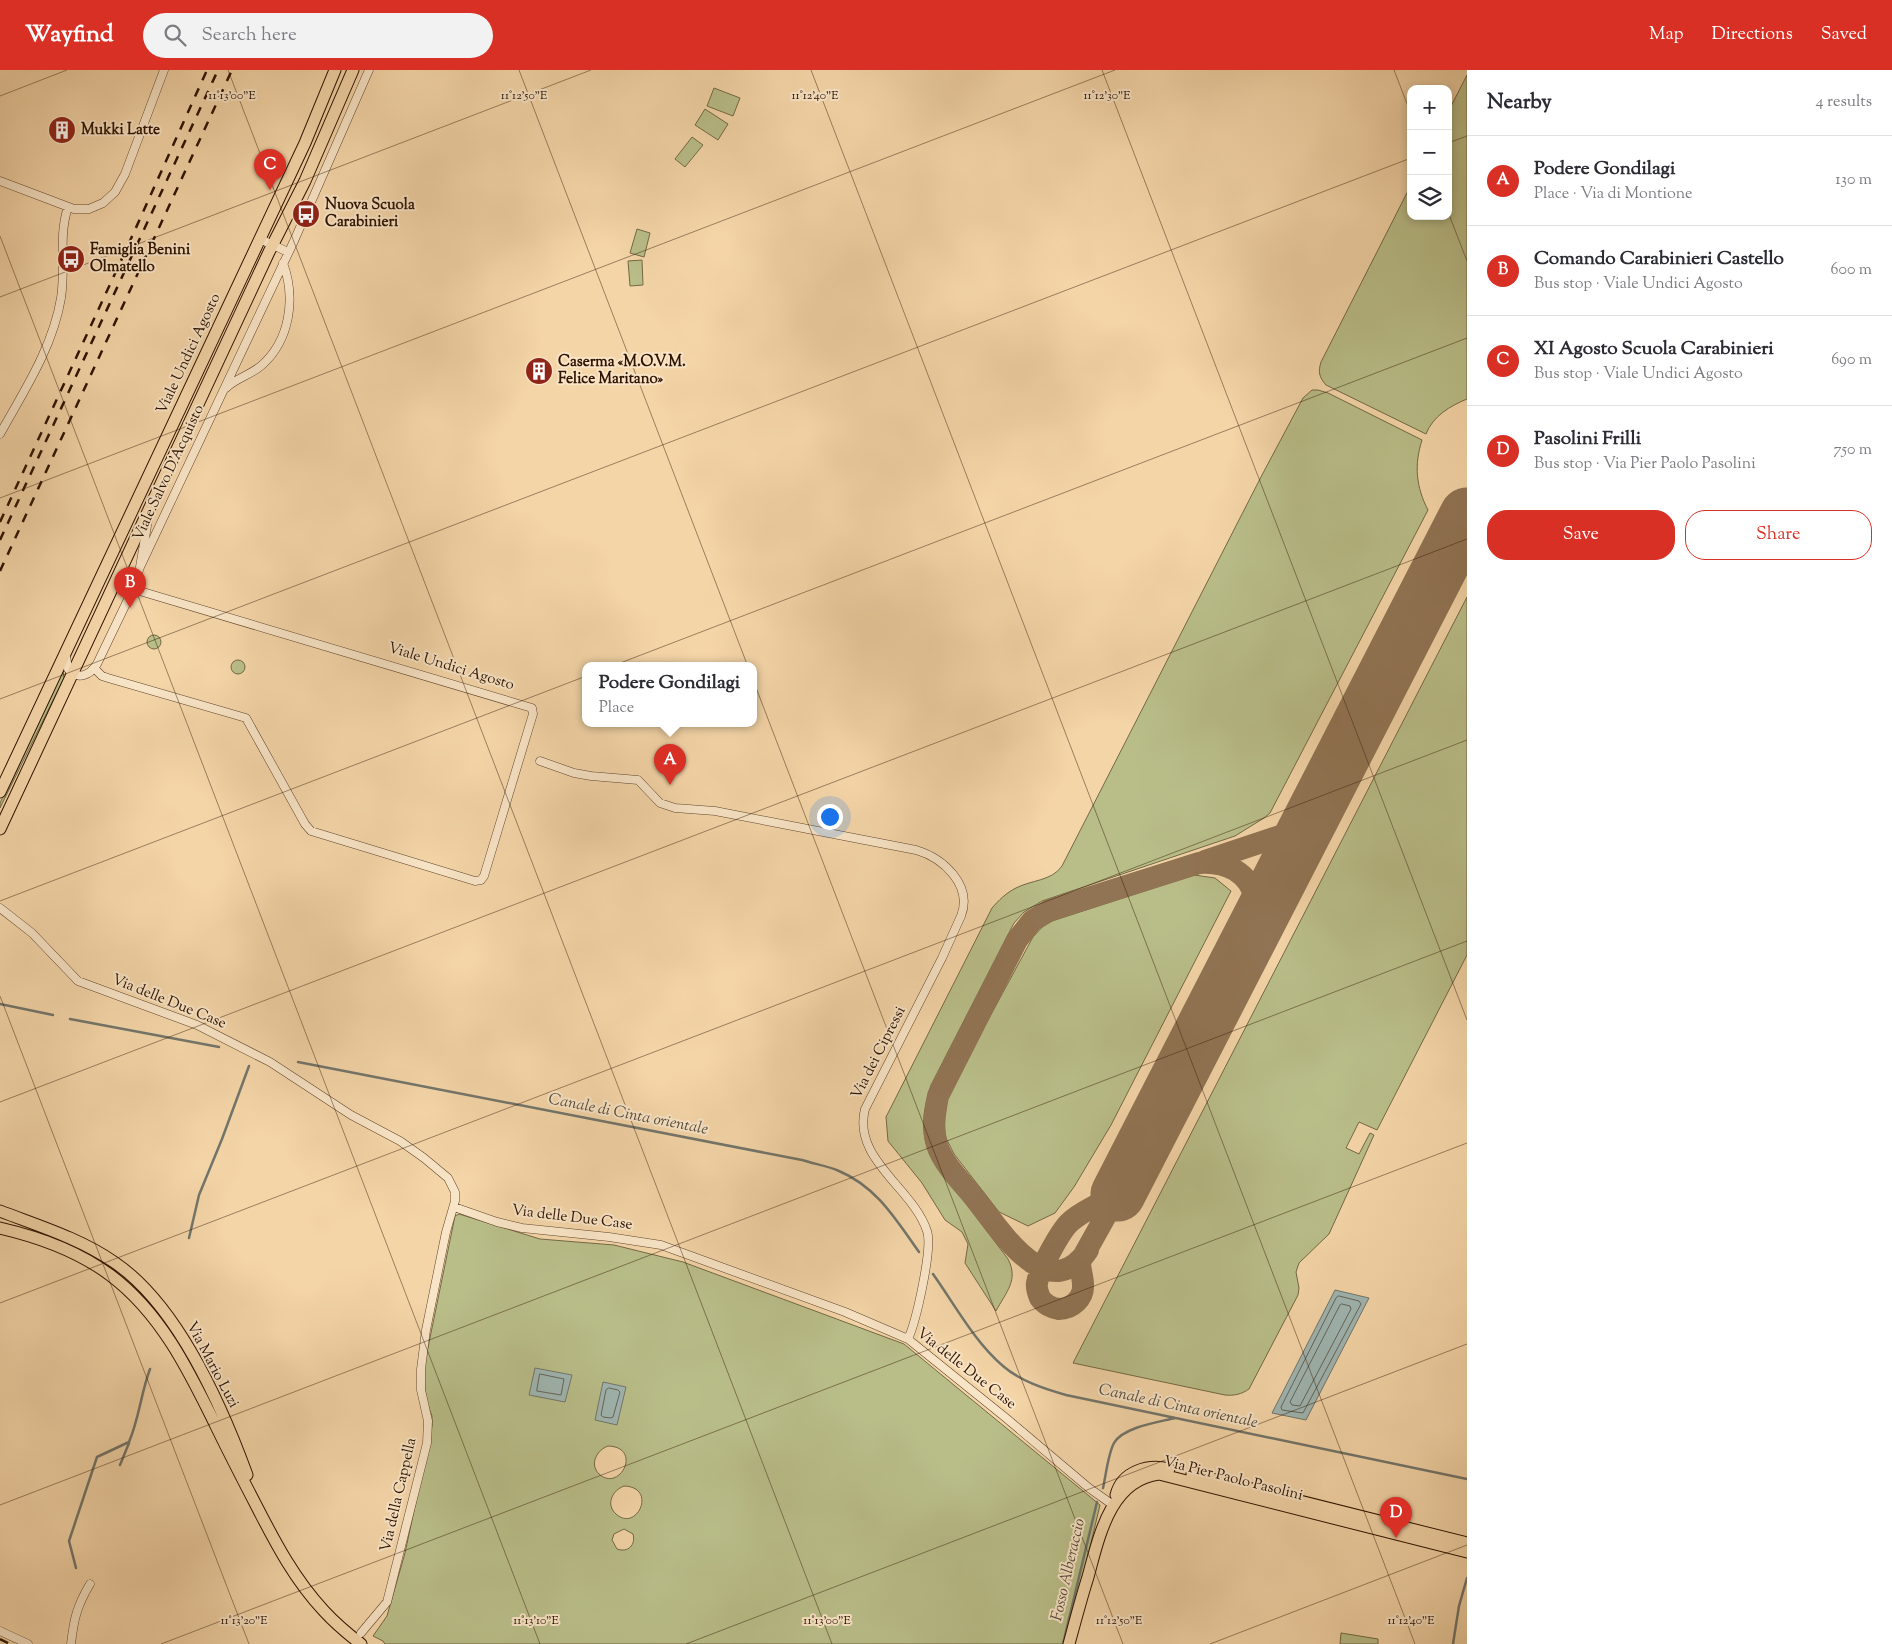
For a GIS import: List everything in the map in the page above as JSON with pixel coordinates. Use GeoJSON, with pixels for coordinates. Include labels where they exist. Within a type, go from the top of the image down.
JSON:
{"type":"FeatureCollection","features":[{"type":"Feature","properties":{"kind":"main road","name":"Viale Undici Agosto"},"geometry":{"type":"LineString","coordinates":[[0,792],[305,143],[335,70]]}},
{"type":"Feature","properties":{"kind":"main road","name":"Viale Undici Agosto"},"geometry":{"type":"LineString","coordinates":[[0,829],[154,502],[272,244],[305,182],[353,70]]}},
{"type":"Feature","properties":{"kind":"main road","name":"Via Mario Luzi"},"geometry":{"type":"LineString","coordinates":[[0,1211],[68,1236],[98,1251],[123,1269],[156,1300],[180,1334],[204,1376],[237,1450],[256,1505]]}},
{"type":"Feature","properties":{"kind":"main road","name":"Via Mario Luzi"},"geometry":{"type":"LineString","coordinates":[[0,1228],[26,1234],[90,1261],[112,1276],[131,1294],[179,1354],[239,1474],[282,1554],[302,1585],[336,1624],[361,1638]]}},
{"type":"Feature","properties":{"kind":"main road","name":"Via Pier Paolo Pasolini"},"geometry":{"type":"LineString","coordinates":[[1113,1505],[1117,1490],[1125,1479],[1134,1472],[1150,1466],[1162,1467],[1467,1543]]}},
{"type":"Feature","properties":{"kind":"main road","name":"Via Pier Paolo Pasolini"},"geometry":{"type":"LineString","coordinates":[[1113,1505],[1133,1484],[1149,1475],[1159,1474],[1467,1552]]}},
{"type":"Feature","properties":{"kind":"main road"},"geometry":{"type":"LineString","coordinates":[[1069,1644],[1098,1537],[1113,1505]]}},
{"type":"Feature","properties":{"kind":"street"},"geometry":{"type":"LineString","coordinates":[[0,181],[68,207],[81,210],[96,207],[106,201],[115,192],[125,174],[164,70]]}},
{"type":"Feature","properties":{"kind":"street","name":"Viale Salvo D'Acquisto"},"geometry":{"type":"LineString","coordinates":[[140,567],[283,263],[344,130],[368,70]]}},
{"type":"Feature","properties":{"kind":"street"},"geometry":{"type":"LineString","coordinates":[[0,434],[43,356],[55,322],[61,298],[63,229],[68,207]]}},
{"type":"Feature","properties":{"kind":"street"},"geometry":{"type":"LineString","coordinates":[[260,238],[288,252]]}},
{"type":"Feature","properties":{"kind":"street"},"geometry":{"type":"LineString","coordinates":[[223,391],[233,382],[262,365],[281,339],[287,321],[290,302],[283,263]]}},
{"type":"Feature","properties":{"kind":"street","name":"Viale Undici Agosto"},"geometry":{"type":"LineString","coordinates":[[133,589],[531,707],[534,710],[533,714],[482,880],[475,881],[311,831],[305,824],[246,718],[116,681],[102,676],[94,668],[133,589],[140,567],[147,523],[154,502]]}},
{"type":"Feature","properties":{"kind":"street"},"geometry":{"type":"LineString","coordinates":[[66,649],[66,666],[73,674],[85,675],[94,668]]}},
{"type":"Feature","properties":{"kind":"street","name":"Via dei Cipressi"},"geometry":{"type":"LineString","coordinates":[[540,761],[574,773],[638,780],[656,800],[668,806],[714,811],[916,850],[932,856],[952,872],[961,888],[964,910],[942,958],[865,1110],[862,1121],[869,1149],[915,1209],[928,1235],[927,1256],[913,1326],[908,1339]]}},
{"type":"Feature","properties":{"kind":"street","name":"Via delle Due Case"},"geometry":{"type":"LineString","coordinates":[[0,908],[32,933],[78,981],[197,1025],[293,1076],[351,1115],[400,1141],[448,1178],[455,1192],[454,1207],[522,1228],[609,1237],[661,1245],[836,1309],[908,1339],[1020,1429],[1089,1488],[1113,1505]]}},
{"type":"Feature","properties":{"kind":"street","name":"Via della Cappella"},"geometry":{"type":"LineString","coordinates":[[361,1638],[387,1602],[427,1442],[428,1428],[421,1390],[420,1369],[446,1232],[454,1207]]}},
{"type":"Feature","properties":{"kind":"street"},"geometry":{"type":"LineString","coordinates":[[71,1644],[73,1625],[79,1604],[90,1584]]}},
{"type":"Feature","properties":{"kind":"street"},"geometry":{"type":"LineString","coordinates":[[0,1630],[28,1644]]}},
{"type":"Feature","properties":{"kind":"green space"},"geometry":{"type":"Polygon","coordinates":[[[1467,75],[1467,399],[1443,412],[1433,422],[1426,434],[1326,385],[1321,377],[1320,369],[1321,362],[1407,193],[1407,220],[1452,220],[1452,104],[1467,75]]]}},
{"type":"Feature","properties":{"kind":"green space"},"geometry":{"type":"Polygon","coordinates":[[[714,88],[740,98],[733,116],[707,106],[714,88]]]}},
{"type":"Feature","properties":{"kind":"green space"},"geometry":{"type":"Polygon","coordinates":[[[705,109],[728,124],[718,140],[695,125],[705,109]]]}},
{"type":"Feature","properties":{"kind":"green space"},"geometry":{"type":"Polygon","coordinates":[[[692,137],[703,145],[685,167],[675,159],[692,137]]]}},
{"type":"Feature","properties":{"kind":"green space"},"geometry":{"type":"Polygon","coordinates":[[[637,229],[650,233],[644,257],[630,253],[637,229]]]}},
{"type":"Feature","properties":{"kind":"green space"},"geometry":{"type":"Polygon","coordinates":[[[642,260],[643,285],[630,286],[628,261],[642,260]]]}},
{"type":"Feature","properties":{"kind":"green space"},"geometry":{"type":"Polygon","coordinates":[[[1312,390],[1328,393],[1422,440],[1417,467],[1421,493],[1428,510],[1270,813],[1235,836],[1042,901],[1024,912],[1014,923],[931,1085],[924,1115],[924,1134],[929,1152],[934,1161],[1008,1259],[1011,1266],[1012,1280],[1010,1286],[996,1311],[965,1263],[968,1244],[962,1232],[945,1220],[922,1183],[888,1141],[886,1117],[992,908],[1012,890],[1053,875],[1062,866],[1262,475],[1303,398],[1312,390]]]}},
{"type":"Feature","properties":{"kind":"green space"},"geometry":{"type":"Polygon","coordinates":[[[1467,597],[1467,955],[1377,1130],[1359,1122],[1346,1148],[1359,1154],[1370,1133],[1374,1135],[1329,1234],[1299,1263],[1296,1272],[1299,1288],[1298,1295],[1249,1389],[1241,1393],[1225,1395],[1073,1363],[1467,597]]]}},
{"type":"Feature","properties":{"kind":"green space"},"geometry":{"type":"Polygon","coordinates":[[[151,635],[157,635],[161,642],[157,649],[151,649],[147,645],[147,639],[151,635]]]}},
{"type":"Feature","properties":{"kind":"green space"},"geometry":{"type":"Polygon","coordinates":[[[235,660],[241,660],[245,667],[241,674],[235,674],[231,670],[231,664],[235,660]]]}},
{"type":"Feature","properties":{"kind":"green space"},"geometry":{"type":"Polygon","coordinates":[[[63,669],[64,678],[0,808],[0,803],[63,669]]]}},
{"type":"Feature","properties":{"kind":"green space"},"geometry":{"type":"Polygon","coordinates":[[[1194,875],[1215,878],[1231,891],[1111,1125],[1074,1187],[1055,1213],[1028,1226],[999,1212],[954,1154],[946,1138],[944,1126],[945,1103],[950,1090],[1033,937],[1046,923],[1194,875]]]}},
{"type":"Feature","properties":{"kind":"green space"},"geometry":{"type":"Polygon","coordinates":[[[459,1214],[540,1239],[614,1245],[683,1262],[904,1344],[1100,1505],[1067,1644],[385,1644],[373,1636],[387,1616],[405,1553],[432,1426],[432,1416],[425,1397],[424,1367],[455,1216],[459,1214]],[[608,1446],[598,1454],[595,1466],[599,1474],[607,1478],[614,1478],[624,1468],[626,1460],[624,1453],[619,1448],[608,1446]],[[624,1486],[612,1498],[611,1506],[616,1514],[624,1518],[631,1518],[641,1508],[642,1500],[640,1493],[634,1488],[624,1486]],[[624,1529],[614,1534],[612,1540],[617,1549],[625,1550],[632,1545],[633,1534],[624,1529]]]}},
{"type":"Feature","properties":{"kind":"green space"},"geometry":{"type":"Polygon","coordinates":[[[1341,1633],[1378,1639],[1378,1644],[1340,1644],[1341,1633]]]}},
{"type":"Feature","properties":{"kind":"water"},"geometry":{"type":"Polygon","coordinates":[[[1335,1290],[1369,1298],[1306,1420],[1272,1413],[1335,1290]]]}},
{"type":"Feature","properties":{"kind":"water"},"geometry":{"type":"Polygon","coordinates":[[[535,1368],[572,1375],[565,1402],[529,1395],[535,1368]]]}},
{"type":"Feature","properties":{"kind":"water"},"geometry":{"type":"Polygon","coordinates":[[[603,1382],[626,1387],[617,1425],[595,1420],[603,1382]]]}},
{"type":"Feature","properties":{"kind":"waterway","name":"Canale di Cinta orientale"},"geometry":{"type":"LineString","coordinates":[[0,1004],[53,1015]]}},
{"type":"Feature","properties":{"kind":"waterway","name":"Canale di Cinta orientale"},"geometry":{"type":"LineString","coordinates":[[70,1019],[219,1047]]}},
{"type":"Feature","properties":{"kind":"waterway","name":"Canale di Cinta orientale"},"geometry":{"type":"LineString","coordinates":[[298,1062],[802,1160],[830,1168],[852,1178],[875,1195],[894,1217],[919,1252]]}},
{"type":"Feature","properties":{"kind":"waterway"},"geometry":{"type":"LineString","coordinates":[[189,1238],[199,1195],[249,1066]]}},
{"type":"Feature","properties":{"kind":"waterway","name":"Canale di Cinta orientale"},"geometry":{"type":"LineString","coordinates":[[933,1274],[965,1322],[993,1356],[1017,1376],[1041,1387],[1066,1395],[1467,1479]]}},
{"type":"Feature","properties":{"kind":"waterway"},"geometry":{"type":"LineString","coordinates":[[76,1568],[69,1541],[97,1457],[129,1442],[150,1369]]}},
{"type":"Feature","properties":{"kind":"waterway","name":"Fosso Alberaccio"},"geometry":{"type":"LineString","coordinates":[[1103,1488],[1110,1453],[1119,1437],[1133,1429],[1175,1418]]}},
{"type":"Feature","properties":{"kind":"waterway"},"geometry":{"type":"LineString","coordinates":[[120,1465],[129,1443]]}},
{"type":"Feature","properties":{"kind":"waterway","name":"Fosso Alberaccio"},"geometry":{"type":"LineString","coordinates":[[1063,1644],[1097,1502]]}},
{"type":"Feature","properties":{"kind":"waterway"},"geometry":{"type":"LineString","coordinates":[[1453,1644],[1459,1606],[1467,1578]]}},
{"type":"Feature","properties":{"kind":"taxiway"},"geometry":{"type":"LineString","coordinates":[[1205,861],[1286,834],[1306,818],[1327,786]]}},
{"type":"Feature","properties":{"kind":"taxiway"},"geometry":{"type":"LineString","coordinates":[[1088,1250],[1073,1266],[1058,1271],[1042,1268],[1027,1259],[999,1230],[949,1167],[940,1153],[935,1139],[934,1120],[938,1096],[1017,940],[1032,921],[1050,910],[1199,863],[1227,866],[1242,876],[1253,891],[1256,901],[1256,925]]}},
{"type":"Feature","properties":{"kind":"taxiway"},"geometry":{"type":"LineString","coordinates":[[1118,1194],[1080,1262],[1083,1285],[1082,1294],[1073,1305],[1064,1309],[1051,1307],[1046,1304],[1040,1298],[1037,1283],[1060,1234],[1074,1219],[1111,1196],[1135,1161]]}},
{"type":"Feature","properties":{"kind":"runway"},"geometry":{"type":"LineString","coordinates":[[1118,1194],[1467,515]]}},
{"type":"Feature","properties":{"kind":"railway"},"geometry":{"type":"LineString","coordinates":[[0,522],[207,70]]}},
{"type":"Feature","properties":{"kind":"railway"},"geometry":{"type":"LineString","coordinates":[[0,540],[218,70]]}},
{"type":"Feature","properties":{"kind":"railway"},"geometry":{"type":"LineString","coordinates":[[0,571],[232,70]]}},
{"type":"Feature","properties":{"kind":"railway"},"geometry":{"type":"LineString","coordinates":[[0,1639],[10,1644]]}},
{"type":"Feature","properties":{"kind":"place","name":"Mukki Latte"},"geometry":{"type":"Point","coordinates":[62,130]}},
{"type":"Feature","properties":{"kind":"place","name":"XI Agosto Scuola Carabinieri"},"geometry":{"type":"Point","coordinates":[270,190]}},
{"type":"Feature","properties":{"kind":"place","name":"Nuova Scuola Carabinieri"},"geometry":{"type":"Point","coordinates":[306,214]}},
{"type":"Feature","properties":{"kind":"place","name":"Famiglia Benini Olmatello"},"geometry":{"type":"Point","coordinates":[71,259]}},
{"type":"Feature","properties":{"kind":"place","name":"Caserma «M.O.V.M. Felice Maritano»"},"geometry":{"type":"Point","coordinates":[539,371]}},
{"type":"Feature","properties":{"kind":"place","name":"Comando Carabinieri Castello"},"geometry":{"type":"Point","coordinates":[130,608]}},
{"type":"Feature","properties":{"kind":"place","name":"Podere Gondilagi"},"geometry":{"type":"Point","coordinates":[670,785]}},
{"type":"Feature","properties":{"kind":"place","name":"Pasolini Frilli"},"geometry":{"type":"Point","coordinates":[1396,1538]}}]}
